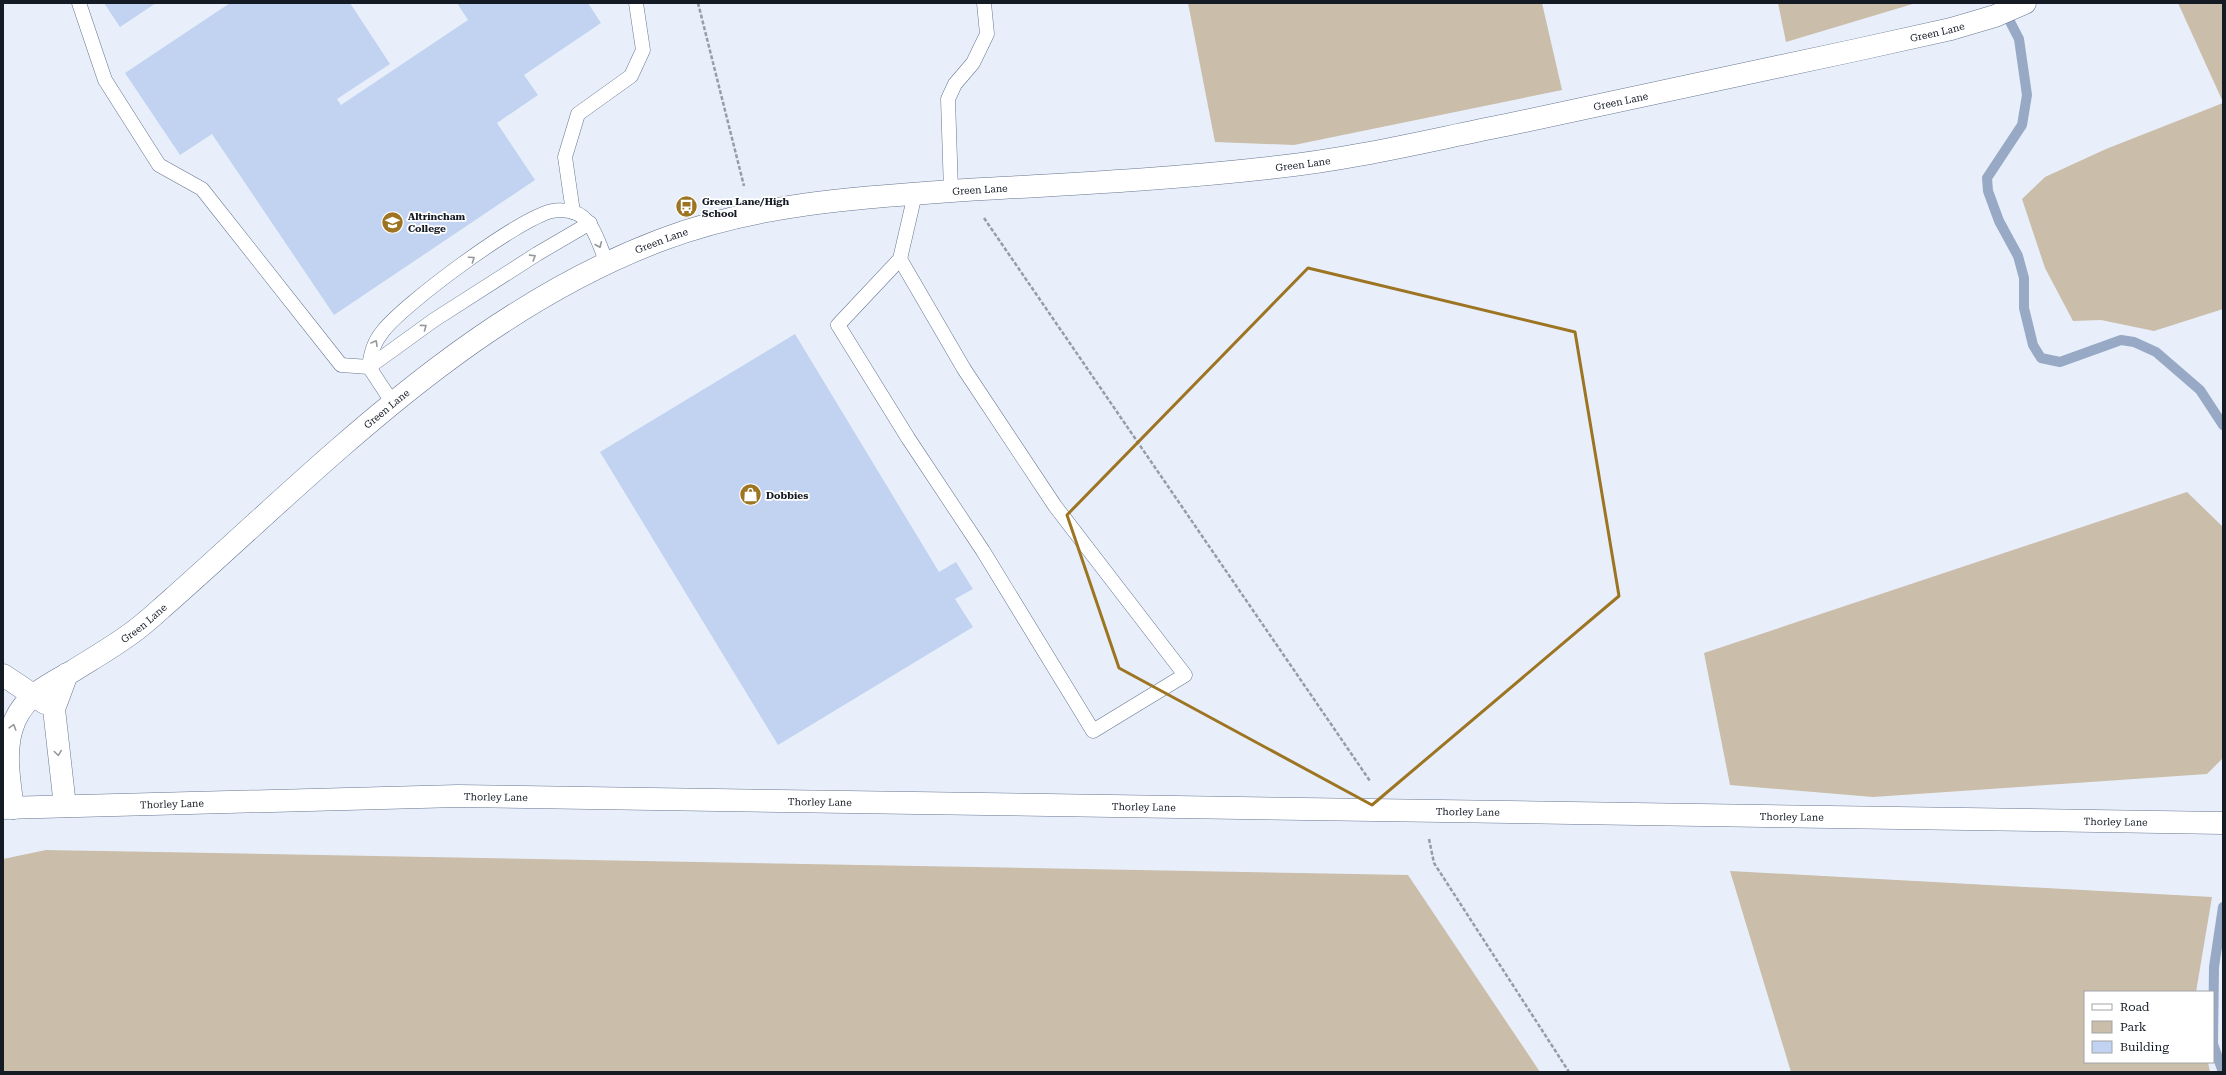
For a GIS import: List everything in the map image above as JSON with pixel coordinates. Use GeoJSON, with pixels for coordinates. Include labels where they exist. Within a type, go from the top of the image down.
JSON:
{"type":"FeatureCollection","features":[{"type":"Feature","properties":{"kind":"street","name":"Green Lane"},"geometry":{"type":"LineString","coordinates":[[8,808],[9,744],[13,724],[19,712],[33,696],[49,682],[67,674],[134,633],[392,402],[449,357],[490,328],[565,284],[607,263],[658,241],[700,226],[751,213],[860,198],[1224,172],[1279,167],[1326,160],[1756,72],[1951,30],[1995,16],[2022,4]]}},
{"type":"Feature","properties":{"kind":"street"},"geometry":{"type":"LineString","coordinates":[[65,806],[54,709],[67,674]]}},
{"type":"Feature","properties":{"kind":"street"},"geometry":{"type":"LineString","coordinates":[[3,675],[54,709]]}},
{"type":"Feature","properties":{"kind":"street","name":"Thorley Lane"},"geometry":{"type":"LineString","coordinates":[[8,808],[458,796],[1423,812],[2223,823]]}},
{"type":"Feature","properties":{"kind":"lane"},"geometry":{"type":"LineString","coordinates":[[79,3],[105,80],[159,165],[202,189],[341,365],[369,367],[434,320],[537,254],[590,223]]}},
{"type":"Feature","properties":{"kind":"lane"},"geometry":{"type":"LineString","coordinates":[[573,212],[565,157],[578,114],[631,76],[643,50],[636,3]]}},
{"type":"Feature","properties":{"kind":"lane"},"geometry":{"type":"LineString","coordinates":[[958,191],[948,99],[955,84],[973,63],[987,34],[984,3]]}},
{"type":"Feature","properties":{"kind":"lane"},"geometry":{"type":"LineString","coordinates":[[900,259],[964,369],[1055,506],[1185,676],[1093,731],[983,551],[908,438],[838,325],[900,259],[915,194]]}},
{"type":"Feature","properties":{"kind":"lane"},"geometry":{"type":"LineString","coordinates":[[392,402],[369,367],[372,347],[384,330],[428,290],[526,223],[552,211],[573,212],[590,223],[607,263]]}},
{"type":"Feature","properties":{"kind":"path"},"geometry":{"type":"LineString","coordinates":[[698,3],[751,213]]}},
{"type":"Feature","properties":{"kind":"path"},"geometry":{"type":"LineString","coordinates":[[958,191],[1391,811]]}},
{"type":"Feature","properties":{"kind":"path"},"geometry":{"type":"LineString","coordinates":[[1423,812],[1434,863],[1569,1072]]}},
{"type":"Feature","properties":{"kind":"highlighted area"},"geometry":{"type":"Polygon","coordinates":[[[1308,268],[1575,332],[1619,596],[1372,805],[1119,668],[1067,515],[1308,268]]]}},
{"type":"Feature","properties":{"kind":"green space"},"geometry":{"type":"Polygon","coordinates":[[[1188,3],[1542,3],[1562,90],[1294,145],[1215,142],[1188,3]]]}},
{"type":"Feature","properties":{"kind":"green space"},"geometry":{"type":"Polygon","coordinates":[[[1778,3],[1916,3],[1786,42],[1778,3]]]}},
{"type":"Feature","properties":{"kind":"green space"},"geometry":{"type":"Polygon","coordinates":[[[2178,3],[2223,3],[2223,102],[2178,3]]]}},
{"type":"Feature","properties":{"kind":"green space"},"geometry":{"type":"Polygon","coordinates":[[[2223,103],[2223,309],[2154,331],[2101,320],[2073,321],[2045,268],[2022,199],[2045,177],[2106,149],[2223,103]]]}},
{"type":"Feature","properties":{"kind":"green space"},"geometry":{"type":"Polygon","coordinates":[[[2187,492],[2223,527],[2223,758],[2207,774],[1873,797],[1730,785],[1704,653],[2187,492]]]}},
{"type":"Feature","properties":{"kind":"green space"},"geometry":{"type":"Polygon","coordinates":[[[46,850],[1408,875],[1540,1072],[3,1072],[3,859],[46,850]]]}},
{"type":"Feature","properties":{"kind":"green space"},"geometry":{"type":"Polygon","coordinates":[[[1730,871],[2212,897],[2196,991],[2084,991],[2084,1063],[2208,1063],[2210,1072],[1791,1072],[1730,871]]]}},
{"type":"Feature","properties":{"kind":"building"},"geometry":{"type":"Polygon","coordinates":[[[104,3],[156,3],[120,27],[104,3]]]}},
{"type":"Feature","properties":{"kind":"building"},"geometry":{"type":"Polygon","coordinates":[[[230,3],[350,3],[390,64],[337,99],[341,105],[468,20],[457,3],[588,3],[601,23],[524,75],[538,95],[497,123],[535,180],[334,315],[212,134],[180,155],[125,73],[230,3]]]}},
{"type":"Feature","properties":{"kind":"building"},"geometry":{"type":"Polygon","coordinates":[[[795,334],[939,572],[956,562],[973,589],[955,599],[973,627],[778,745],[600,452],[795,334]]]}},
{"type":"Feature","properties":{"kind":"waterway"},"geometry":{"type":"LineString","coordinates":[[2004,10],[2019,39],[2027,95],[2022,125],[1987,178],[1988,191],[1999,221],[2018,256],[2024,278],[2024,308],[2033,345],[2041,358],[2060,362],[2121,340],[2134,342],[2156,352],[2200,390],[2223,425]]}},
{"type":"Feature","properties":{"kind":"waterway"},"geometry":{"type":"LineString","coordinates":[[2214,991],[2214,967],[2223,907]]}},
{"type":"Feature","properties":{"kind":"waterway"},"geometry":{"type":"LineString","coordinates":[[2214,1047],[2223,1072]]}},
{"type":"Feature","properties":{"kind":"place","name":"Green Lane/High School"},"geometry":{"type":"Point","coordinates":[686,207]}},
{"type":"Feature","properties":{"kind":"place","name":"Altrincham College"},"geometry":{"type":"Point","coordinates":[393,222]}},
{"type":"Feature","properties":{"kind":"place","name":"Dobbies"},"geometry":{"type":"Point","coordinates":[750,495]}}]}
